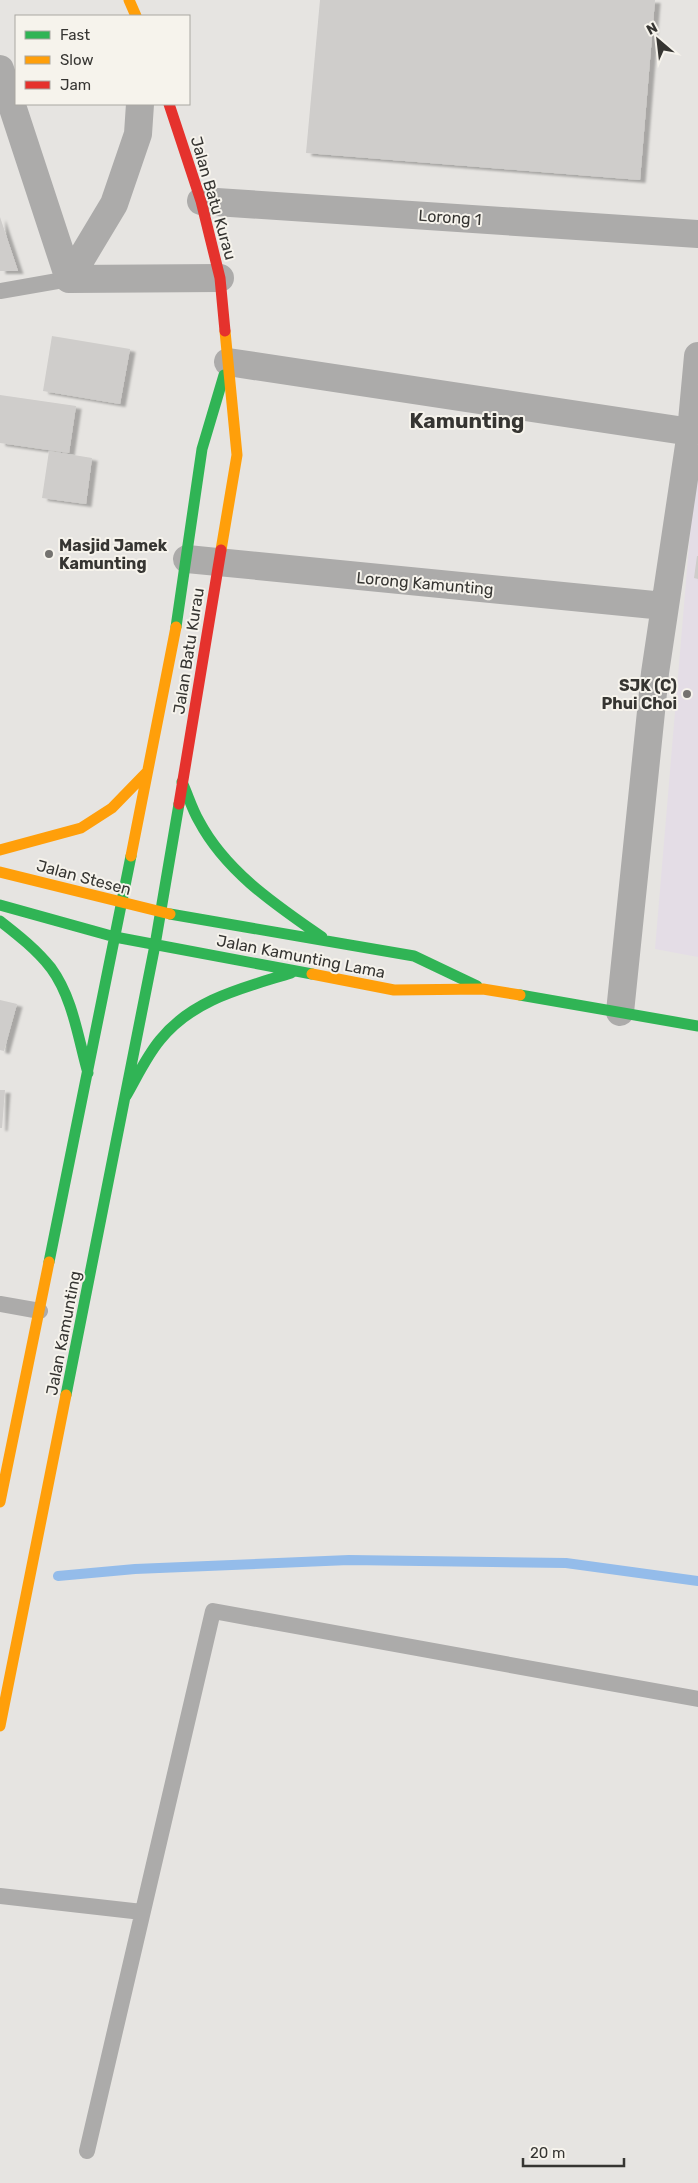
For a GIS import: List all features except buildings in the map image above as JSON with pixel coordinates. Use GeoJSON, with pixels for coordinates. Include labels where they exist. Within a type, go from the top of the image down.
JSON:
{"type":"FeatureCollection","features":[{"type":"Feature","properties":{"kind":"main road"},"geometry":{"type":"LineString","coordinates":[[129,0],[136,15]]}},
{"type":"Feature","properties":{"kind":"main road","name":"Jalan Batu Kurau"},"geometry":{"type":"LineString","coordinates":[[155,945],[237,455],[220,278],[202,201],[169,105]]}},
{"type":"Feature","properties":{"kind":"main road","name":"Jalan Batu Kurau"},"geometry":{"type":"LineString","coordinates":[[121,904],[187,559],[202,448],[228,362]]}},
{"type":"Feature","properties":{"kind":"main road"},"geometry":{"type":"LineString","coordinates":[[0,850],[81,828],[112,808],[147,772]]}},
{"type":"Feature","properties":{"kind":"main road"},"geometry":{"type":"LineString","coordinates":[[182,782],[200,822],[231,866],[264,897],[328,942]]}},
{"type":"Feature","properties":{"kind":"main road","name":"Jalan Stesen"},"geometry":{"type":"LineString","coordinates":[[0,872],[161,913]]}},
{"type":"Feature","properties":{"kind":"main road","name":"Jalan Kamunting"},"geometry":{"type":"LineString","coordinates":[[0,1502],[40,1312],[121,904]]}},
{"type":"Feature","properties":{"kind":"main road"},"geometry":{"type":"LineString","coordinates":[[0,905],[115,937]]}},
{"type":"Feature","properties":{"kind":"main road","name":"Jalan Kamunting Lama"},"geometry":{"type":"LineString","coordinates":[[161,913],[414,956],[483,989]]}},
{"type":"Feature","properties":{"kind":"main road"},"geometry":{"type":"LineString","coordinates":[[0,921],[28,944],[57,977],[72,1014],[88,1073]]}},
{"type":"Feature","properties":{"kind":"main road","name":"Jalan Kamunting Lama"},"geometry":{"type":"LineString","coordinates":[[115,937],[394,990],[483,989],[698,1026]]}},
{"type":"Feature","properties":{"kind":"main road","name":"Jalan Kamunting"},"geometry":{"type":"LineString","coordinates":[[0,1726],[155,945]]}},
{"type":"Feature","properties":{"kind":"main road"},"geometry":{"type":"LineString","coordinates":[[126,1096],[160,1039],[185,1014],[209,999],[295,972]]}},
{"type":"Feature","properties":{"kind":"street"},"geometry":{"type":"LineString","coordinates":[[0,69],[68,279]]}},
{"type":"Feature","properties":{"kind":"street"},"geometry":{"type":"LineString","coordinates":[[68,279],[114,204],[138,134],[140,105]]}},
{"type":"Feature","properties":{"kind":"street","name":"Lorong 1"},"geometry":{"type":"LineString","coordinates":[[202,201],[698,234]]}},
{"type":"Feature","properties":{"kind":"street"},"geometry":{"type":"LineString","coordinates":[[68,279],[220,278]]}},
{"type":"Feature","properties":{"kind":"street"},"geometry":{"type":"LineString","coordinates":[[620,1012],[664,606],[691,432],[698,356]]}},
{"type":"Feature","properties":{"kind":"street"},"geometry":{"type":"LineString","coordinates":[[228,362],[691,432]]}},
{"type":"Feature","properties":{"kind":"street","name":"Lorong Kamunting"},"geometry":{"type":"LineString","coordinates":[[187,559],[664,606]]}},
{"type":"Feature","properties":{"kind":"lane"},"geometry":{"type":"LineString","coordinates":[[0,291],[68,279]]}},
{"type":"Feature","properties":{"kind":"lane"},"geometry":{"type":"LineString","coordinates":[[0,1304],[40,1312]]}},
{"type":"Feature","properties":{"kind":"lane"},"geometry":{"type":"LineString","coordinates":[[87,2151],[213,1611],[698,1698]]}},
{"type":"Feature","properties":{"kind":"lane"},"geometry":{"type":"LineString","coordinates":[[0,1896],[142,1912]]}},
{"type":"Feature","properties":{"kind":"shaded area","name":"SJK (C) Phui Choi"},"geometry":{"type":"Polygon","coordinates":[[[698,439],[698,957],[655,949],[698,439]]]}},
{"type":"Feature","properties":{"kind":"waterway"},"geometry":{"type":"LineString","coordinates":[[58,1576],[135,1569],[349,1560],[566,1563],[698,1581]]}},
{"type":"Feature","properties":{"kind":"traffic: fast"},"geometry":{"type":"LineString","coordinates":[[176,627],[202,449],[224,375]]}},
{"type":"Feature","properties":{"kind":"traffic: fast"},"geometry":{"type":"LineString","coordinates":[[182,782],[194,812],[223,856],[270,900],[322,937]]}},
{"type":"Feature","properties":{"kind":"traffic: fast"},"geometry":{"type":"LineString","coordinates":[[66,1395],[155,945],[179,804]]}},
{"type":"Feature","properties":{"kind":"traffic: fast"},"geometry":{"type":"LineString","coordinates":[[49,1262],[131,856]]}},
{"type":"Feature","properties":{"kind":"traffic: fast"},"geometry":{"type":"LineString","coordinates":[[0,905],[115,937],[312,974]]}},
{"type":"Feature","properties":{"kind":"traffic: fast"},"geometry":{"type":"LineString","coordinates":[[170,914],[414,956],[477,986]]}},
{"type":"Feature","properties":{"kind":"traffic: fast"},"geometry":{"type":"LineString","coordinates":[[0,921],[40,955],[51,968],[65,992],[88,1073]]}},
{"type":"Feature","properties":{"kind":"traffic: fast"},"geometry":{"type":"LineString","coordinates":[[126,1096],[146,1060],[160,1040],[188,1014],[237,990],[291,973]]}},
{"type":"Feature","properties":{"kind":"traffic: fast"},"geometry":{"type":"LineString","coordinates":[[520,995],[698,1026]]}},
{"type":"Feature","properties":{"kind":"traffic: slow"},"geometry":{"type":"LineString","coordinates":[[129,0],[136,15]]}},
{"type":"Feature","properties":{"kind":"traffic: slow"},"geometry":{"type":"LineString","coordinates":[[221,550],[237,455],[225,331]]}},
{"type":"Feature","properties":{"kind":"traffic: slow"},"geometry":{"type":"LineString","coordinates":[[131,856],[176,627]]}},
{"type":"Feature","properties":{"kind":"traffic: slow"},"geometry":{"type":"LineString","coordinates":[[0,850],[81,828],[112,808],[147,772]]}},
{"type":"Feature","properties":{"kind":"traffic: slow"},"geometry":{"type":"LineString","coordinates":[[0,872],[170,914]]}},
{"type":"Feature","properties":{"kind":"traffic: slow"},"geometry":{"type":"LineString","coordinates":[[312,974],[394,990],[483,989],[520,995]]}},
{"type":"Feature","properties":{"kind":"traffic: slow"},"geometry":{"type":"LineString","coordinates":[[0,1502],[49,1262]]}},
{"type":"Feature","properties":{"kind":"traffic: slow"},"geometry":{"type":"LineString","coordinates":[[0,1726],[66,1395]]}},
{"type":"Feature","properties":{"kind":"traffic: jam"},"geometry":{"type":"LineString","coordinates":[[169,105],[201,201],[220,278],[225,331]]}},
{"type":"Feature","properties":{"kind":"traffic: jam"},"geometry":{"type":"LineString","coordinates":[[179,804],[221,550]]}},
{"type":"Feature","properties":{"kind":"place","name":"Masjid Jamek Kamunting"},"geometry":{"type":"Point","coordinates":[49,554]}},
{"type":"Feature","properties":{"kind":"place","name":"SJK (C) Phui Choi"},"geometry":{"type":"Point","coordinates":[687,694]}},
{"type":"Feature","properties":{"kind":"district","name":"Kamunting"},"geometry":{"type":"Point","coordinates":[467,421]}}]}
